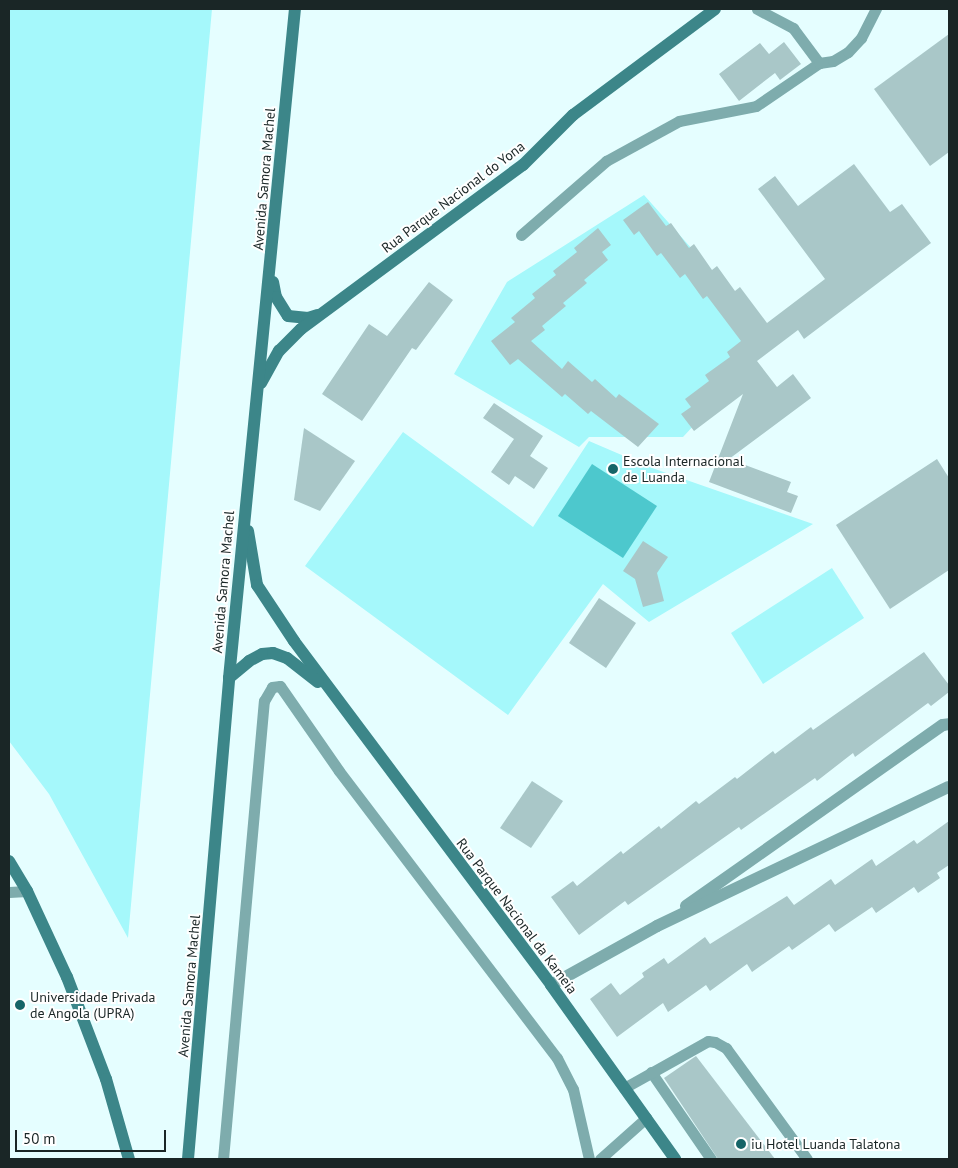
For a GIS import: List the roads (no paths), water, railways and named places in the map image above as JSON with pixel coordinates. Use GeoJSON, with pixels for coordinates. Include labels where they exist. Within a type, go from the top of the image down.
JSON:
{"type":"FeatureCollection","features":[{"type":"Feature","properties":{"kind":"street","name":"Avenida Samora Machel"},"geometry":{"type":"LineString","coordinates":[[188,1159],[229,678],[256,397],[271,273],[295,9]]}},
{"type":"Feature","properties":{"kind":"street","name":"Rua Parque Nacional do Yona"},"geometry":{"type":"LineString","coordinates":[[256,397],[279,351],[301,329],[523,166],[574,115],[715,9]]}},
{"type":"Feature","properties":{"kind":"street","name":"Rua Parque Nacional do Yona"},"geometry":{"type":"LineString","coordinates":[[271,273],[276,297],[288,316],[308,318],[324,313]]}},
{"type":"Feature","properties":{"kind":"street","name":"Rua Parque Nacional da Kameia"},"geometry":{"type":"LineString","coordinates":[[245,514],[257,585],[332,693],[551,985],[675,1159]]}},
{"type":"Feature","properties":{"kind":"street","name":"Rua Parque Nacional da Kameia"},"geometry":{"type":"LineString","coordinates":[[229,678],[249,661],[262,654],[273,653],[299,666],[332,693]]}},
{"type":"Feature","properties":{"kind":"street"},"geometry":{"type":"LineString","coordinates":[[657,926],[943,725],[949,724]]}},
{"type":"Feature","properties":{"kind":"street"},"geometry":{"type":"LineString","coordinates":[[551,985],[657,926],[949,787]]}},
{"type":"Feature","properties":{"kind":"street"},"geometry":{"type":"LineString","coordinates":[[9,861],[27,891],[86,1024],[129,1159]]}},
{"type":"Feature","properties":{"kind":"lane"},"geometry":{"type":"LineString","coordinates":[[757,9],[793,28],[819,63]]}},
{"type":"Feature","properties":{"kind":"lane"},"geometry":{"type":"LineString","coordinates":[[521,236],[606,161],[679,121],[756,106],[819,63],[833,61],[848,52],[861,38],[876,9]]}},
{"type":"Feature","properties":{"kind":"lane"},"geometry":{"type":"LineString","coordinates":[[223,1159],[264,701],[272,687],[280,686],[338,771],[557,1058],[573,1089],[588,1159]]}},
{"type":"Feature","properties":{"kind":"lane"},"geometry":{"type":"LineString","coordinates":[[9,892],[27,891]]}},
{"type":"Feature","properties":{"kind":"lane"},"geometry":{"type":"LineString","coordinates":[[624,1088],[708,1041],[726,1048],[807,1159]]}},
{"type":"Feature","properties":{"kind":"lane"},"geometry":{"type":"LineString","coordinates":[[651,1072],[711,1159]]}},
{"type":"Feature","properties":{"kind":"lane"},"geometry":{"type":"LineString","coordinates":[[600,1159],[646,1118]]}},
{"type":"Feature","properties":{"kind":"place","name":"Escola Internacional de Luanda"},"geometry":{"type":"Point","coordinates":[613,469]}},
{"type":"Feature","properties":{"kind":"place","name":"Universidade Privada de Angola (UPRA)"},"geometry":{"type":"Point","coordinates":[20,1005]}},
{"type":"Feature","properties":{"kind":"place","name":"iu Hotel Luanda Talatona"},"geometry":{"type":"Point","coordinates":[741,1144]}}]}
